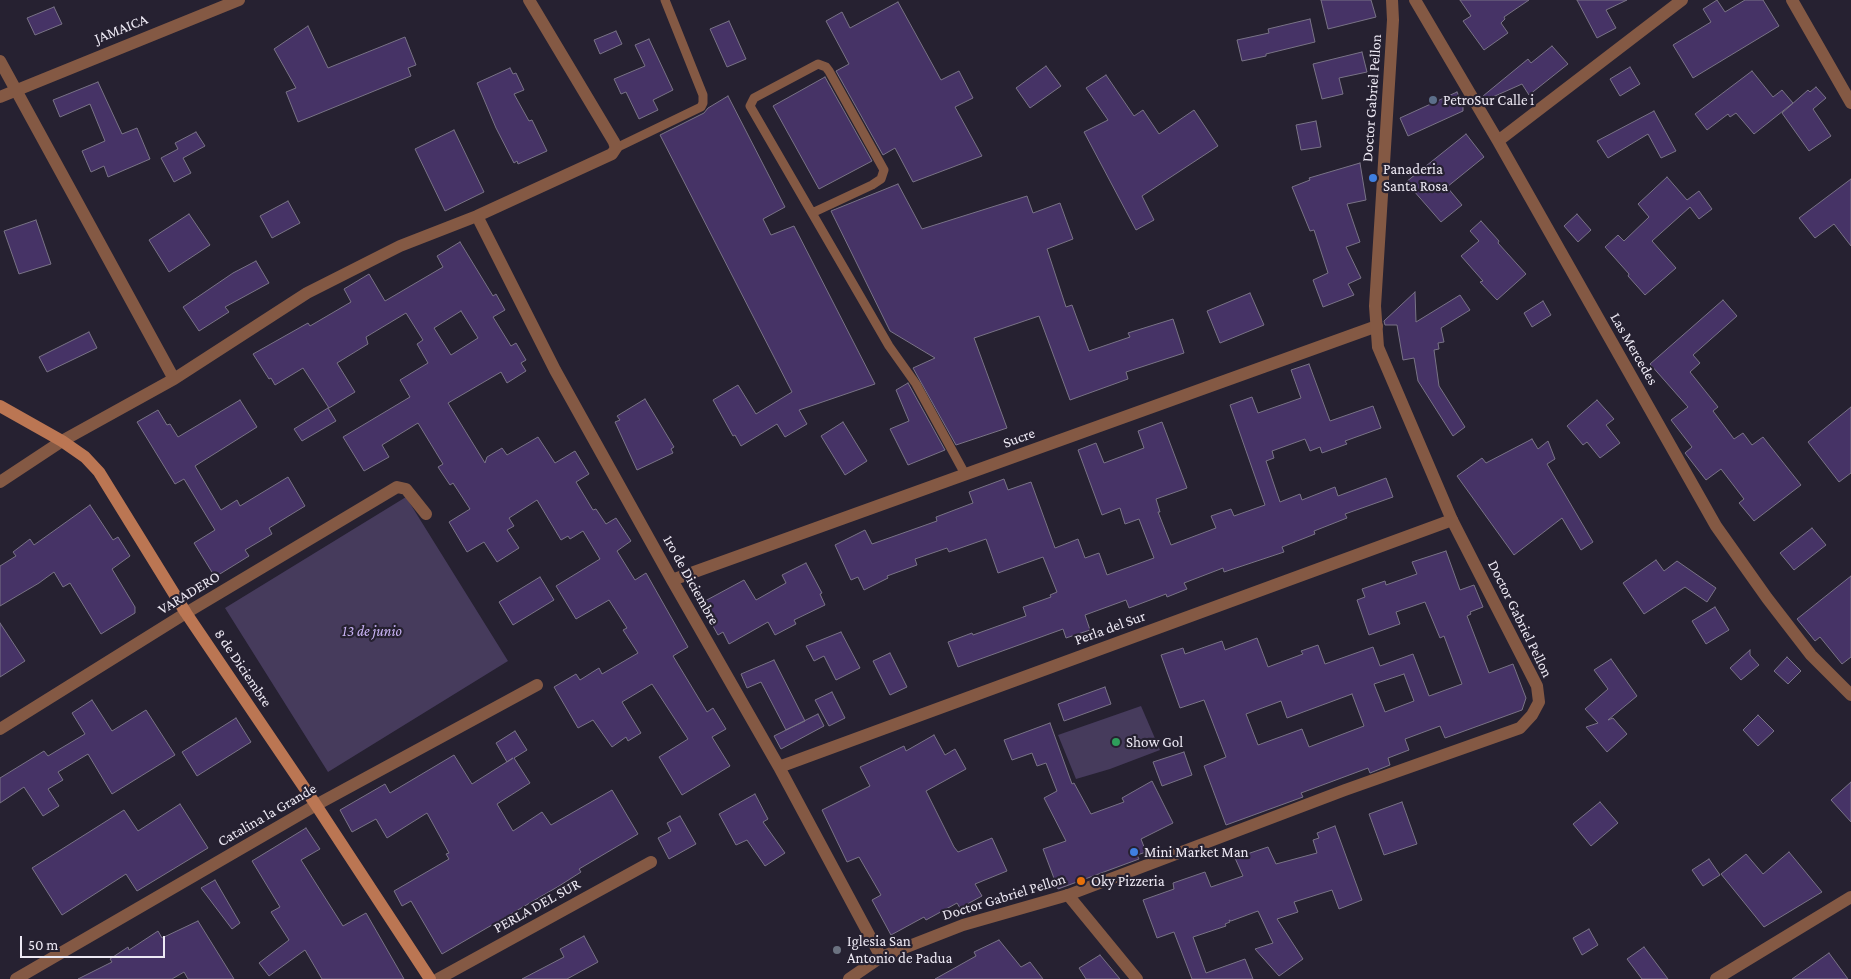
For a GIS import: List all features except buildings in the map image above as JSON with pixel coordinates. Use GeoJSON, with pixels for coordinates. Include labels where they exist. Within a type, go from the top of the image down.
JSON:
{"type":"FeatureCollection","features":[{"type":"Feature","properties":{"kind":"main road","name":"8 de Diciembre"},"geometry":{"type":"LineString","coordinates":[[0,406],[62,441],[85,457],[99,472],[186,613],[316,805],[430,979]]}},
{"type":"Feature","properties":{"kind":"street","name":"JAMAICA"},"geometry":{"type":"LineString","coordinates":[[0,97],[213,4],[238,0]]}},
{"type":"Feature","properties":{"kind":"street"},"geometry":{"type":"LineString","coordinates":[[0,482],[62,441],[174,379],[307,293],[400,246],[477,216],[612,154],[616,148],[614,142],[529,0]]}},
{"type":"Feature","properties":{"kind":"street","name":"Doctor Gabriel Pellon"},"geometry":{"type":"LineString","coordinates":[[852,978],[881,957],[963,925],[1068,895],[1345,790],[1520,728],[1532,715],[1539,702],[1537,686],[1452,520],[1378,347],[1375,306],[1393,20],[1392,0]]}},
{"type":"Feature","properties":{"kind":"street","name":"Las Mercedes"},"geometry":{"type":"LineString","coordinates":[[1415,0],[1498,141],[1716,526],[1767,598],[1811,654],[1851,695]]}},
{"type":"Feature","properties":{"kind":"street"},"geometry":{"type":"LineString","coordinates":[[1498,141],[1682,0]]}},
{"type":"Feature","properties":{"kind":"street"},"geometry":{"type":"LineString","coordinates":[[1792,0],[1851,103]]}},
{"type":"Feature","properties":{"kind":"street"},"geometry":{"type":"LineString","coordinates":[[0,61],[174,379]]}},
{"type":"Feature","properties":{"kind":"street","name":"1ro de Diciembre"},"geometry":{"type":"LineString","coordinates":[[477,216],[555,370],[779,767],[881,957]]}},
{"type":"Feature","properties":{"kind":"street","name":"Sucre"},"geometry":{"type":"LineString","coordinates":[[672,580],[1376,326]]}},
{"type":"Feature","properties":{"kind":"street","name":"VARADERO"},"geometry":{"type":"LineString","coordinates":[[0,729],[186,613],[397,487],[406,489],[426,514]]}},
{"type":"Feature","properties":{"kind":"street","name":"Perla del Sur"},"geometry":{"type":"LineString","coordinates":[[779,767],[1452,520]]}},
{"type":"Feature","properties":{"kind":"street","name":"Catalina la Grande"},"geometry":{"type":"LineString","coordinates":[[16,979],[316,805],[537,685]]}},
{"type":"Feature","properties":{"kind":"street","name":"PERLA DEL SUR"},"geometry":{"type":"LineString","coordinates":[[438,979],[651,862]]}},
{"type":"Feature","properties":{"kind":"street"},"geometry":{"type":"LineString","coordinates":[[1068,895],[1137,979]]}},
{"type":"Feature","properties":{"kind":"street"},"geometry":{"type":"LineString","coordinates":[[1716,979],[1851,897]]}},
{"type":"Feature","properties":{"kind":"lane"},"geometry":{"type":"LineString","coordinates":[[616,148],[701,107],[703,103],[704,95],[665,0]]}},
{"type":"Feature","properties":{"kind":"lane"},"geometry":{"type":"LineString","coordinates":[[812,213],[872,185],[881,179],[884,170],[829,71],[826,67],[818,64],[754,98],[750,106],[889,346],[916,384],[965,474]]}},
{"type":"Feature","properties":{"kind":"green space","name":"13 de junio"},"geometry":{"type":"Polygon","coordinates":[[[406,497],[508,661],[328,772],[225,608],[406,497]]]}},
{"type":"Feature","properties":{"kind":"green space"},"geometry":{"type":"Polygon","coordinates":[[[1141,706],[1160,750],[1110,769],[1076,779],[1058,735],[1141,706]]]}},
{"type":"Feature","properties":{"kind":"place","name":"PetroSur Calle i"},"geometry":{"type":"Point","coordinates":[1433,100]}},
{"type":"Feature","properties":{"kind":"place","name":"Panaderia Santa Rosa"},"geometry":{"type":"Point","coordinates":[1373,178]}},
{"type":"Feature","properties":{"kind":"place","name":"Show Gol"},"geometry":{"type":"Point","coordinates":[1116,742]}},
{"type":"Feature","properties":{"kind":"place","name":"Mini Market Man"},"geometry":{"type":"Point","coordinates":[1134,852]}},
{"type":"Feature","properties":{"kind":"place","name":"Oky Pizzeria"},"geometry":{"type":"Point","coordinates":[1081,881]}},
{"type":"Feature","properties":{"kind":"place","name":"Iglesia San Antonio de Padua"},"geometry":{"type":"Point","coordinates":[837,950]}}]}
